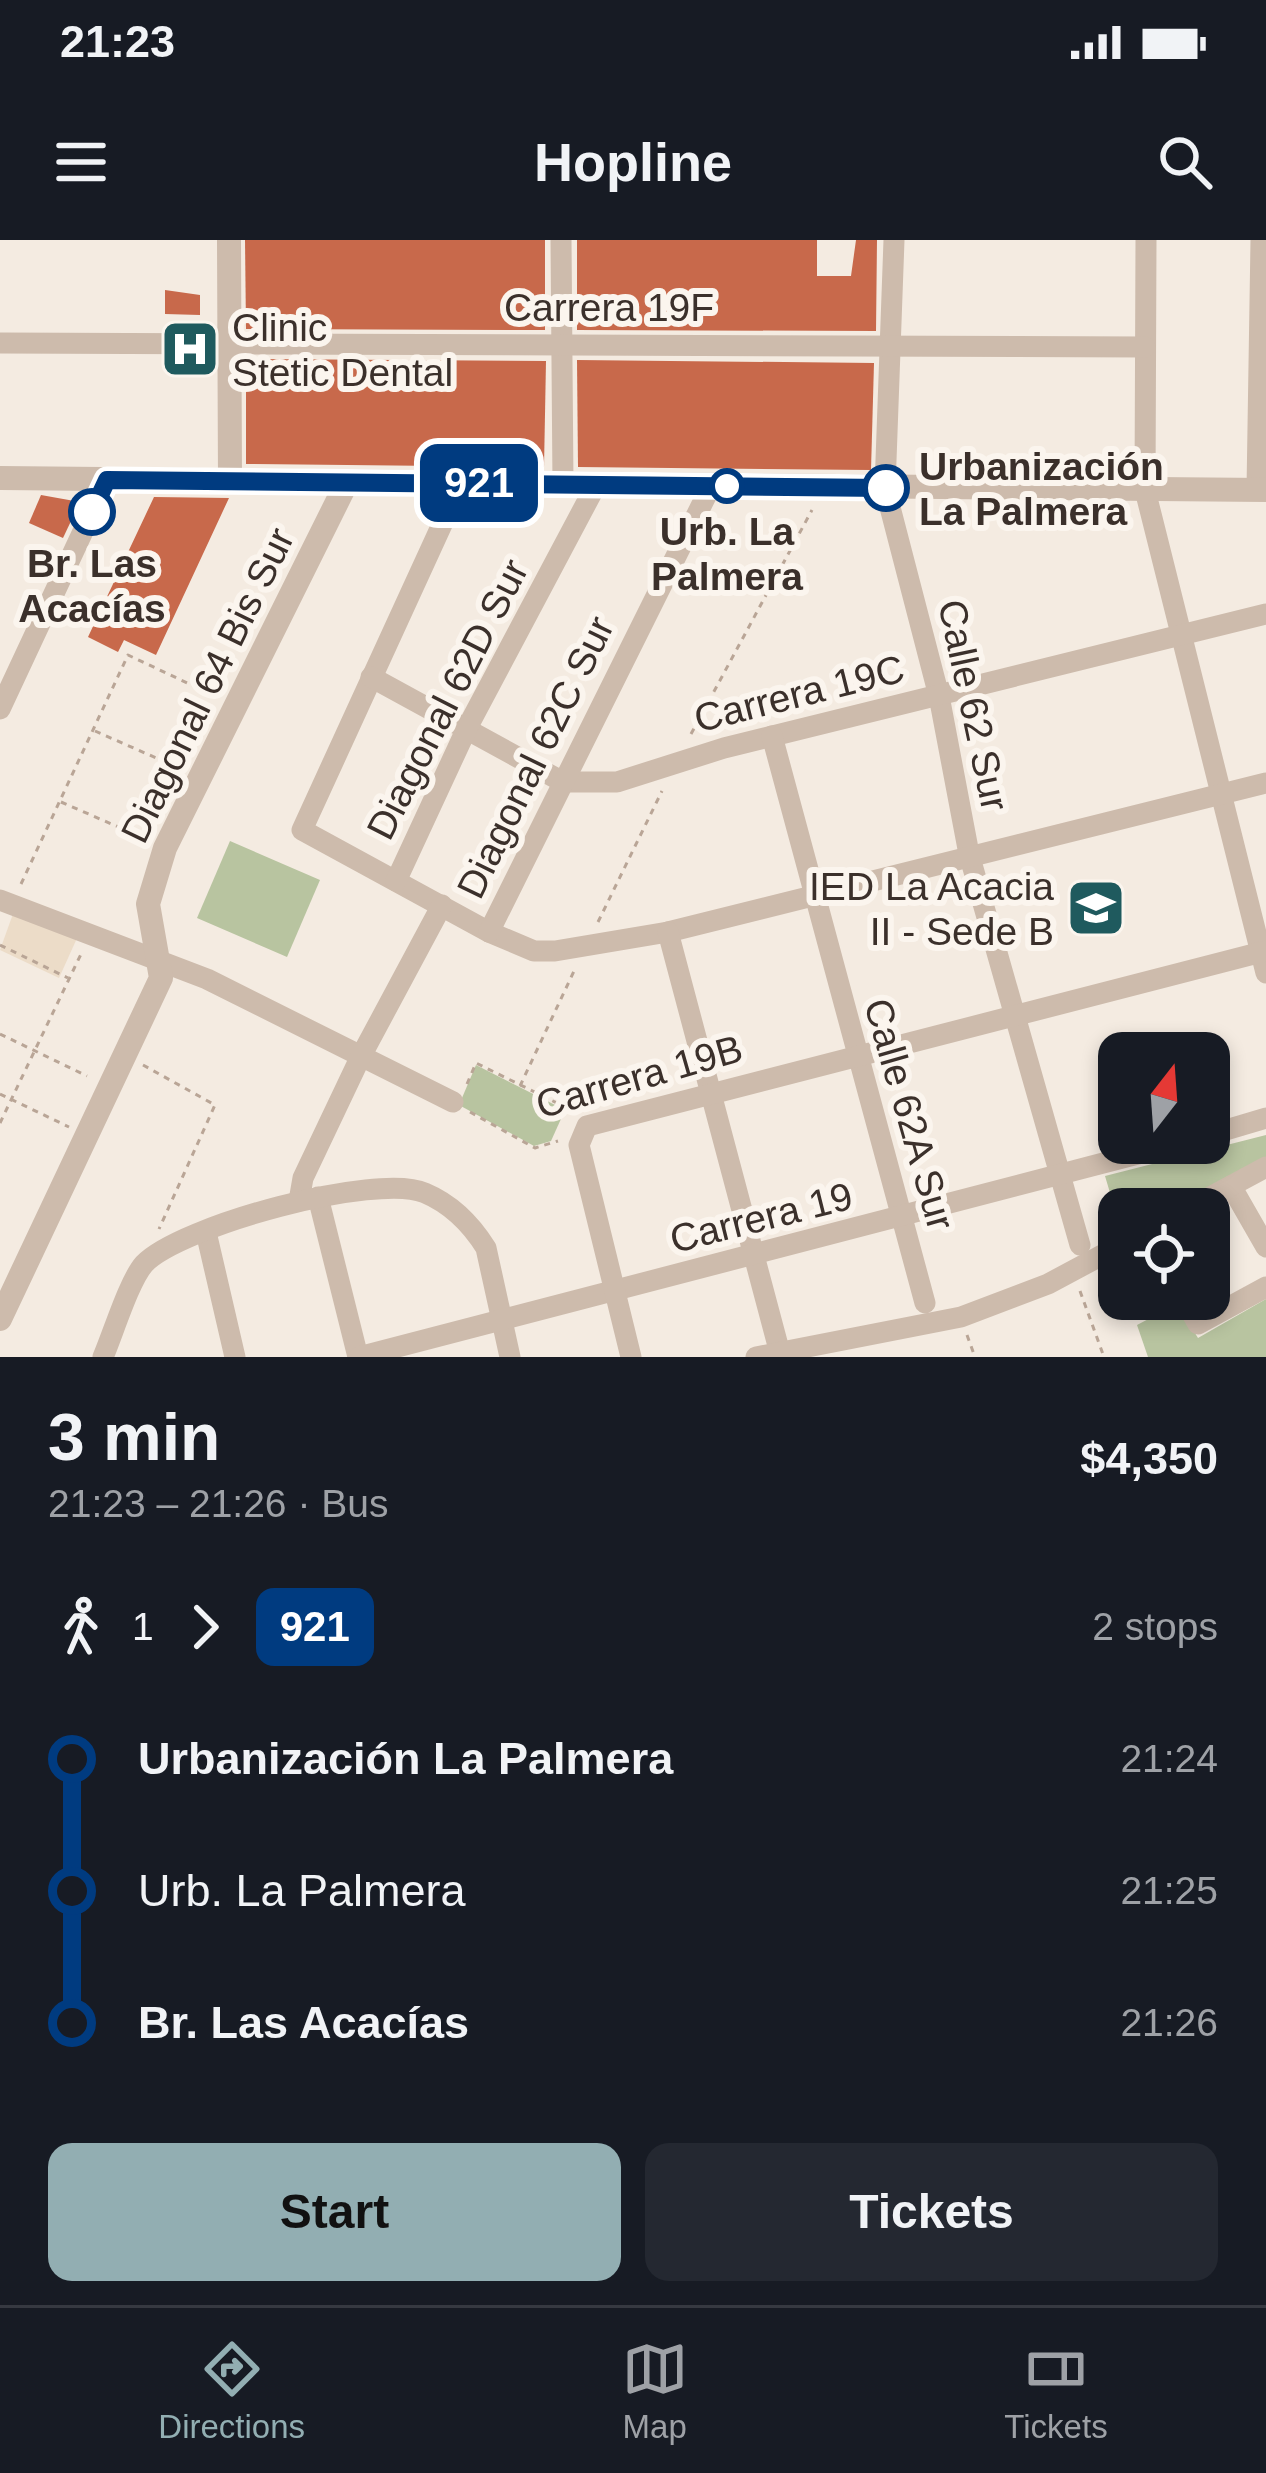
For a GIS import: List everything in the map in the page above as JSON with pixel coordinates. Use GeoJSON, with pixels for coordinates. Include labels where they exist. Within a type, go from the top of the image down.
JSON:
{"type":"FeatureCollection","features":[{"type":"Feature","properties":{"kind":"street"},"geometry":{"type":"LineString","coordinates":[[230,240],[230,481]]}},
{"type":"Feature","properties":{"kind":"street"},"geometry":{"type":"LineString","coordinates":[[562,240],[563,484]]}},
{"type":"Feature","properties":{"kind":"street","name":"Calle 62 Sur"},"geometry":{"type":"LineString","coordinates":[[894,240],[886,488],[939,696],[969,854],[1080,1245]]}},
{"type":"Feature","properties":{"kind":"street"},"geometry":{"type":"LineString","coordinates":[[1146,240],[1145,490],[1264,959]]}},
{"type":"Feature","properties":{"kind":"street"},"geometry":{"type":"LineString","coordinates":[[0,478],[1261,490],[1262,240]]}},
{"type":"Feature","properties":{"kind":"street","name":"Carrera 19F"},"geometry":{"type":"LineString","coordinates":[[0,343],[1145,347]]}},
{"type":"Feature","properties":{"kind":"street"},"geometry":{"type":"LineString","coordinates":[[0,709],[107,480]]}},
{"type":"Feature","properties":{"kind":"street","name":"Diagonal 64 Bis Sur"},"geometry":{"type":"LineString","coordinates":[[162,959],[148,904],[165,848],[347,482]]}},
{"type":"Feature","properties":{"kind":"street"},"geometry":{"type":"LineString","coordinates":[[461,483],[302,830],[534,952],[668,932],[1266,783]]}},
{"type":"Feature","properties":{"kind":"street","name":"Diagonal 62D Sur"},"geometry":{"type":"LineString","coordinates":[[396,881],[467,728],[596,485]]}},
{"type":"Feature","properties":{"kind":"street","name":"Diagonal 62C Sur"},"geometry":{"type":"LineString","coordinates":[[489,932],[711,486]]}},
{"type":"Feature","properties":{"kind":"street","name":"Carrera 19C"},"geometry":{"type":"LineString","coordinates":[[563,782],[617,782],[772,736],[1266,614]]}},
{"type":"Feature","properties":{"kind":"street"},"geometry":{"type":"LineString","coordinates":[[371,677],[563,782]]}},
{"type":"Feature","properties":{"kind":"street","name":"Calle 62A Sur"},"geometry":{"type":"LineString","coordinates":[[772,736],[811,896],[925,1303]]}},
{"type":"Feature","properties":{"kind":"street"},"geometry":{"type":"LineString","coordinates":[[6,903],[162,959],[455,1103]]}},
{"type":"Feature","properties":{"kind":"street"},"geometry":{"type":"LineString","coordinates":[[358,1357],[303,1178],[360,1058],[442,905]]}},
{"type":"Feature","properties":{"kind":"street"},"geometry":{"type":"LineString","coordinates":[[668,932],[758,1256],[780,1354]]}},
{"type":"Feature","properties":{"kind":"street"},"geometry":{"type":"LineString","coordinates":[[0,1319],[8,1282],[111,1087],[161,978],[162,959]]}},
{"type":"Feature","properties":{"kind":"street","name":"Carrera 19B"},"geometry":{"type":"LineString","coordinates":[[588,1126],[1014,1014],[1264,959]]}},
{"type":"Feature","properties":{"kind":"street"},"geometry":{"type":"LineString","coordinates":[[1230,1129],[1266,1118]]}},
{"type":"Feature","properties":{"kind":"street"},"geometry":{"type":"LineString","coordinates":[[588,1126],[578,1145],[610,1292],[631,1357]]}},
{"type":"Feature","properties":{"kind":"street","name":"Carrera 19"},"geometry":{"type":"LineString","coordinates":[[358,1357],[1110,1164]]}},
{"type":"Feature","properties":{"kind":"street"},"geometry":{"type":"LineString","coordinates":[[1227,1188],[1266,1167]]}},
{"type":"Feature","properties":{"kind":"street"},"geometry":{"type":"LineString","coordinates":[[103,1357],[144,1264],[206,1232],[309,1199],[374,1185],[424,1192],[466,1221],[486,1248],[510,1357]]}},
{"type":"Feature","properties":{"kind":"street"},"geometry":{"type":"LineString","coordinates":[[1231,1186],[1266,1247]]}},
{"type":"Feature","properties":{"kind":"street"},"geometry":{"type":"LineString","coordinates":[[206,1232],[235,1357]]}},
{"type":"Feature","properties":{"kind":"street"},"geometry":{"type":"LineString","coordinates":[[756,1357],[961,1317],[1098,1258]]}},
{"type":"Feature","properties":{"kind":"street"},"geometry":{"type":"LineString","coordinates":[[1230,1307],[1266,1287]]}},
{"type":"Feature","properties":{"kind":"path"},"geometry":{"type":"LineString","coordinates":[[6,903],[128,655],[236,706]]}},
{"type":"Feature","properties":{"kind":"path"},"geometry":{"type":"LineString","coordinates":[[93,730],[201,777]]}},
{"type":"Feature","properties":{"kind":"path"},"geometry":{"type":"LineString","coordinates":[[59,802],[165,848]]}},
{"type":"Feature","properties":{"kind":"path"},"geometry":{"type":"LineString","coordinates":[[0,1123],[91,934]]}},
{"type":"Feature","properties":{"kind":"path"},"geometry":{"type":"LineString","coordinates":[[0,945],[69,979]]}},
{"type":"Feature","properties":{"kind":"path"},"geometry":{"type":"LineString","coordinates":[[0,1034],[111,1087]]}},
{"type":"Feature","properties":{"kind":"path"},"geometry":{"type":"LineString","coordinates":[[125,1056],[215,1105],[144,1264]]}},
{"type":"Feature","properties":{"kind":"path"},"geometry":{"type":"LineString","coordinates":[[455,1103],[476,1063],[588,1126]]}},
{"type":"Feature","properties":{"kind":"path"},"geometry":{"type":"LineString","coordinates":[[0,1094],[87,1136]]}},
{"type":"Feature","properties":{"kind":"path","name":"Carrera 19B"},"geometry":{"type":"LineString","coordinates":[[455,1103],[535,1148],[588,1126]]}},
{"type":"Feature","properties":{"kind":"path"},"geometry":{"type":"LineString","coordinates":[[1073,1272],[1104,1357]]}},
{"type":"Feature","properties":{"kind":"green space"},"geometry":{"type":"Polygon","coordinates":[[[230,841],[320,880],[287,957],[197,918],[230,841]]]}},
{"type":"Feature","properties":{"kind":"green space"},"geometry":{"type":"Polygon","coordinates":[[[476,1065],[565,1110],[551,1141],[534,1146],[459,1105],[476,1065]]]}},
{"type":"Feature","properties":{"kind":"green space"},"geometry":{"type":"Polygon","coordinates":[[[1266,1135],[1266,1159],[1211,1188],[1109,1188],[1105,1176],[1152,1164],[1230,1164],[1230,1144],[1266,1135]]]}},
{"type":"Feature","properties":{"kind":"green space"},"geometry":{"type":"Polygon","coordinates":[[[1266,1299],[1266,1357],[1148,1357],[1137,1325],[1147,1320],[1187,1320],[1198,1338],[1266,1299]]]}},
{"type":"Feature","properties":{"kind":"shaded area"},"geometry":{"type":"Polygon","coordinates":[[[14,911],[78,936],[59,978],[0,950],[14,911]]]}},
{"type":"Feature","properties":{"kind":"building"},"geometry":{"type":"Polygon","coordinates":[[[245,240],[545,240],[545,330],[246,329],[245,240]]]}},
{"type":"Feature","properties":{"kind":"building"},"geometry":{"type":"Polygon","coordinates":[[[577,240],[817,240],[817,276],[851,276],[856,240],[877,240],[876,331],[577,330],[577,240]]]}},
{"type":"Feature","properties":{"kind":"building"},"geometry":{"type":"Polygon","coordinates":[[[165,290],[200,295],[200,315],[165,314],[165,290]]]}},
{"type":"Feature","properties":{"kind":"building"},"geometry":{"type":"Polygon","coordinates":[[[246,359],[546,361],[544,467],[246,464],[246,359]]]}},
{"type":"Feature","properties":{"kind":"building"},"geometry":{"type":"Polygon","coordinates":[[[577,360],[874,363],[871,470],[578,467],[577,360]]]}},
{"type":"Feature","properties":{"kind":"building"},"geometry":{"type":"Polygon","coordinates":[[[41,495],[80,502],[63,538],[29,523],[41,495]]]}},
{"type":"Feature","properties":{"kind":"building"},"geometry":{"type":"Polygon","coordinates":[[[154,497],[229,498],[156,655],[124,640],[118,652],[88,637],[154,497]]]}},
{"type":"Feature","properties":{"kind":"bus line","name":"921"},"geometry":{"type":"LineString","coordinates":[[92,512],[107,480],[886,488]]}},
{"type":"Feature","properties":{"kind":"place","name":"Clinic Stetic Dental"},"geometry":{"type":"Point","coordinates":[190,349]}},
{"type":"Feature","properties":{"kind":"place","name":"Urb. La Palmera"},"geometry":{"type":"Point","coordinates":[727,486]}},
{"type":"Feature","properties":{"kind":"place","name":"Urbanización La Palmera"},"geometry":{"type":"Point","coordinates":[886,488]}},
{"type":"Feature","properties":{"kind":"place","name":"Br. Las Acacías"},"geometry":{"type":"Point","coordinates":[92,512]}},
{"type":"Feature","properties":{"kind":"place","name":"IED La Acacia II - Sede B"},"geometry":{"type":"Point","coordinates":[1096,908]}}]}
